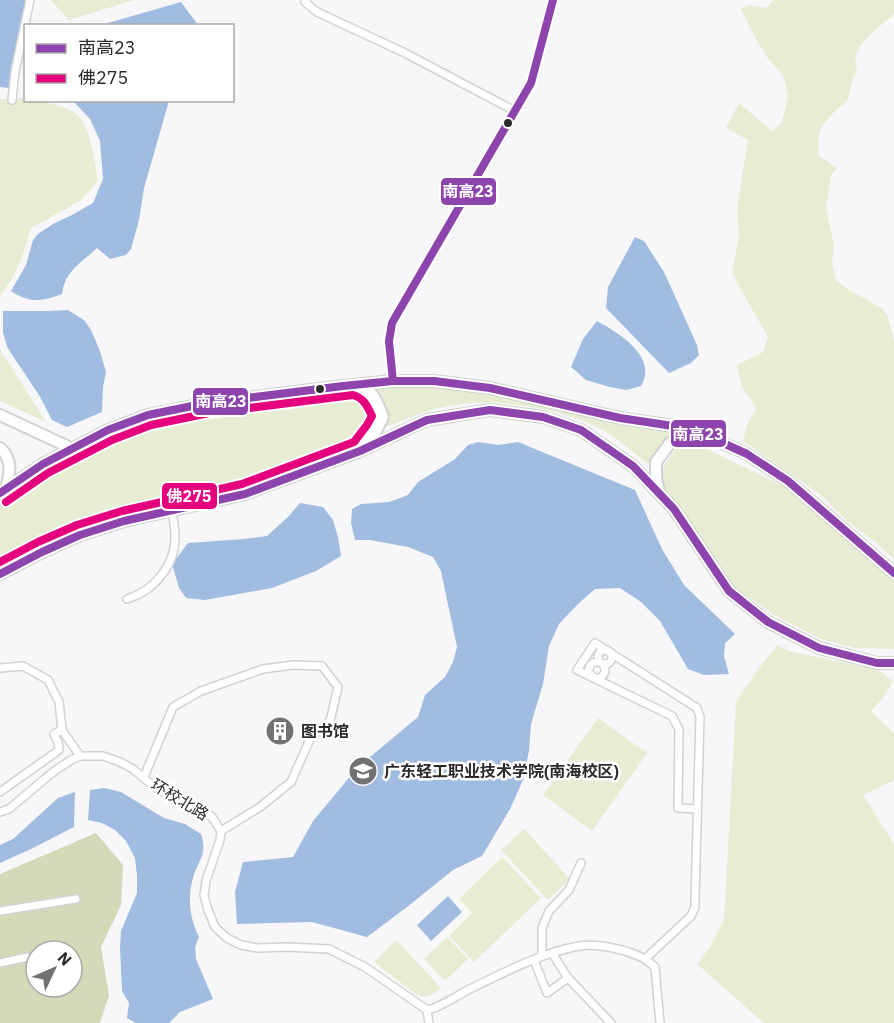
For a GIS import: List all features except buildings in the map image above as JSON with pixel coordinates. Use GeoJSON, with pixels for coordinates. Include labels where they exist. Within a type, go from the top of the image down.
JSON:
{"type":"FeatureCollection","features":[{"type":"Feature","properties":{"kind":"main road"},"geometry":{"type":"LineString","coordinates":[[3,491],[43,464],[108,430],[148,415],[207,403],[354,384],[434,381],[490,388],[620,418],[673,426],[712,438],[747,454],[788,481],[894,573]]}},
{"type":"Feature","properties":{"kind":"main road"},"geometry":{"type":"LineString","coordinates":[[354,384],[367,388],[377,402],[383,417],[376,431],[360,451]]}},
{"type":"Feature","properties":{"kind":"main road"},"geometry":{"type":"LineString","coordinates":[[0,574],[80,535],[124,521],[244,494],[360,451],[427,420],[489,410],[543,417],[581,430],[633,466],[674,509],[729,591],[768,622],[819,648],[877,663],[894,663]]}},
{"type":"Feature","properties":{"kind":"main road"},"geometry":{"type":"LineString","coordinates":[[0,415],[73,449]]}},
{"type":"Feature","properties":{"kind":"main road"},"geometry":{"type":"LineString","coordinates":[[659,494],[656,462],[670,443],[691,432]]}},
{"type":"Feature","properties":{"kind":"main road"},"geometry":{"type":"LineString","coordinates":[[0,448],[4,451],[9,463],[10,472],[3,491]]}},
{"type":"Feature","properties":{"kind":"street"},"geometry":{"type":"LineString","coordinates":[[25,24],[30,0]]}},
{"type":"Feature","properties":{"kind":"street"},"geometry":{"type":"LineString","coordinates":[[306,0],[305,2],[317,12],[405,53],[515,111]]}},
{"type":"Feature","properties":{"kind":"street"},"geometry":{"type":"LineString","coordinates":[[393,381],[389,341],[392,322],[531,83],[553,0]]}},
{"type":"Feature","properties":{"kind":"street"},"geometry":{"type":"LineString","coordinates":[[12,100],[24,29]]}},
{"type":"Feature","properties":{"kind":"street"},"geometry":{"type":"LineString","coordinates":[[127,599],[138,596],[159,579],[170,563],[175,538],[172,511]]}},
{"type":"Feature","properties":{"kind":"street"},"geometry":{"type":"LineString","coordinates":[[645,959],[691,916],[695,907],[700,717],[697,708],[595,642],[578,670],[672,716],[679,729],[678,808],[697,809]]}},
{"type":"Feature","properties":{"kind":"street"},"geometry":{"type":"LineString","coordinates":[[593,677],[589,670],[591,665],[596,662],[608,664],[612,655],[609,651]]}},
{"type":"Feature","properties":{"kind":"street"},"geometry":{"type":"LineString","coordinates":[[593,677],[600,678],[604,675],[605,667],[601,663]]}},
{"type":"Feature","properties":{"kind":"street"},"geometry":{"type":"LineString","coordinates":[[144,777],[173,707],[201,691],[263,669],[293,665],[322,666],[338,687],[330,721],[311,737],[291,782],[260,807],[221,831]]}},
{"type":"Feature","properties":{"kind":"street"},"geometry":{"type":"LineString","coordinates":[[0,668],[23,666],[48,680],[58,702],[62,730],[80,756],[53,772],[9,808],[0,812]]}},
{"type":"Feature","properties":{"kind":"street"},"geometry":{"type":"LineString","coordinates":[[0,792],[59,750],[54,734],[62,730]]}},
{"type":"Feature","properties":{"kind":"street","name":"环校北路"},"geometry":{"type":"LineString","coordinates":[[80,756],[103,756],[120,762],[144,777],[157,789],[197,807],[212,817],[221,831],[204,895],[207,910],[215,927],[227,938],[241,945],[257,948],[329,949],[365,967],[427,1010]]}},
{"type":"Feature","properties":{"kind":"street"},"geometry":{"type":"LineString","coordinates":[[542,956],[542,928],[549,910],[569,891],[581,863]]}},
{"type":"Feature","properties":{"kind":"street"},"geometry":{"type":"LineString","coordinates":[[0,911],[76,899]]}},
{"type":"Feature","properties":{"kind":"street"},"geometry":{"type":"LineString","coordinates":[[429,1023],[427,1010],[436,1008],[480,984],[542,956],[581,946],[610,948],[633,953],[655,967],[660,1023]]}},
{"type":"Feature","properties":{"kind":"street"},"geometry":{"type":"LineString","coordinates":[[552,954],[568,978],[611,1023]]}},
{"type":"Feature","properties":{"kind":"street"},"geometry":{"type":"LineString","coordinates":[[0,963],[24,958]]}},
{"type":"Feature","properties":{"kind":"street"},"geometry":{"type":"LineString","coordinates":[[534,960],[547,993],[568,978]]}},
{"type":"Feature","properties":{"kind":"green space"},"geometry":{"type":"Polygon","coordinates":[[[51,0],[134,0],[69,20],[51,0]]]}},
{"type":"Feature","properties":{"kind":"green space"},"geometry":{"type":"Polygon","coordinates":[[[773,0],[894,0],[894,14],[866,38],[857,53],[855,61],[857,70],[847,102],[836,110],[822,126],[818,139],[819,156],[837,168],[831,175],[826,207],[834,246],[832,264],[836,280],[881,308],[888,316],[894,341],[894,559],[847,521],[821,495],[743,441],[748,422],[756,410],[742,387],[737,365],[763,352],[768,337],[732,272],[739,237],[737,210],[748,140],[726,128],[739,103],[772,131],[782,122],[788,96],[783,75],[768,59],[741,9],[749,5],[767,8],[773,0]]]}},
{"type":"Feature","properties":{"kind":"green space"},"geometry":{"type":"Polygon","coordinates":[[[24,98],[24,102],[46,103],[69,109],[75,113],[83,123],[89,139],[98,181],[80,201],[31,228],[14,275],[0,297],[0,99],[24,98]]]}},
{"type":"Feature","properties":{"kind":"green space"},"geometry":{"type":"Polygon","coordinates":[[[0,349],[46,422],[0,401],[0,349]]]}},
{"type":"Feature","properties":{"kind":"green space"},"geometry":{"type":"Polygon","coordinates":[[[443,386],[491,392],[617,423],[675,433],[656,452],[650,465],[612,436],[590,424],[551,411],[508,404],[467,403],[449,406],[383,427],[381,401],[373,387],[443,386]]]}},
{"type":"Feature","properties":{"kind":"green space"},"geometry":{"type":"Polygon","coordinates":[[[345,390],[360,392],[367,397],[376,414],[374,424],[365,437],[345,448],[246,489],[98,525],[32,550],[0,569],[0,504],[117,430],[155,418],[225,405],[345,390]]]}},
{"type":"Feature","properties":{"kind":"green space"},"geometry":{"type":"Polygon","coordinates":[[[692,440],[785,487],[894,581],[894,649],[855,648],[821,639],[776,616],[736,588],[683,511],[659,491],[661,470],[676,448],[692,440]]]}},
{"type":"Feature","properties":{"kind":"green space"},"geometry":{"type":"Polygon","coordinates":[[[777,645],[788,651],[879,670],[893,682],[871,711],[894,733],[894,780],[863,795],[894,844],[894,1023],[764,1023],[697,964],[710,947],[724,920],[736,702],[777,645]]]}},
{"type":"Feature","properties":{"kind":"green space"},"geometry":{"type":"Polygon","coordinates":[[[598,718],[647,753],[592,831],[543,795],[598,718]]]}},
{"type":"Feature","properties":{"kind":"green space"},"geometry":{"type":"Polygon","coordinates":[[[524,829],[570,879],[548,900],[501,850],[524,829]]]}},
{"type":"Feature","properties":{"kind":"green space"},"geometry":{"type":"Polygon","coordinates":[[[96,833],[123,865],[121,905],[101,947],[109,996],[100,1023],[0,1023],[0,874],[96,833]]]}},
{"type":"Feature","properties":{"kind":"green space"},"geometry":{"type":"Polygon","coordinates":[[[502,857],[541,898],[474,962],[449,936],[472,913],[459,899],[502,857]]]}},
{"type":"Feature","properties":{"kind":"green space"},"geometry":{"type":"Polygon","coordinates":[[[447,937],[468,959],[445,981],[424,959],[447,937]]]}},
{"type":"Feature","properties":{"kind":"green space"},"geometry":{"type":"Polygon","coordinates":[[[396,940],[441,988],[427,996],[417,995],[374,962],[396,940]]]}},
{"type":"Feature","properties":{"kind":"water"},"geometry":{"type":"Polygon","coordinates":[[[0,0],[26,0],[27,2],[9,88],[0,87],[0,0]]]}},
{"type":"Feature","properties":{"kind":"water"},"geometry":{"type":"Polygon","coordinates":[[[181,2],[197,24],[104,24],[181,2]]]}},
{"type":"Feature","properties":{"kind":"water"},"geometry":{"type":"Polygon","coordinates":[[[73,102],[169,102],[144,188],[131,249],[126,255],[110,259],[97,248],[70,273],[62,294],[42,300],[23,298],[11,291],[26,265],[33,240],[53,224],[93,203],[103,179],[100,141],[90,119],[73,102]]]}},
{"type":"Feature","properties":{"kind":"water"},"geometry":{"type":"Polygon","coordinates":[[[635,237],[644,241],[664,272],[697,345],[699,355],[691,363],[669,373],[606,308],[608,287],[635,237]]]}},
{"type":"Feature","properties":{"kind":"water"},"geometry":{"type":"Polygon","coordinates":[[[68,310],[84,320],[91,330],[106,372],[102,412],[67,427],[52,420],[39,395],[7,347],[3,332],[3,311],[68,310]]]}},
{"type":"Feature","properties":{"kind":"water"},"geometry":{"type":"Polygon","coordinates":[[[597,321],[616,332],[634,347],[644,365],[645,375],[641,386],[626,390],[610,387],[586,380],[571,367],[583,339],[597,321]]]}},
{"type":"Feature","properties":{"kind":"water"},"geometry":{"type":"Polygon","coordinates":[[[478,442],[498,445],[518,442],[635,490],[662,549],[684,585],[735,634],[725,643],[724,656],[729,674],[704,675],[688,669],[660,621],[641,602],[620,588],[595,589],[559,624],[549,646],[543,684],[531,724],[529,751],[523,780],[510,809],[482,856],[453,870],[367,937],[312,922],[237,924],[235,892],[243,862],[293,857],[313,821],[358,767],[418,717],[425,695],[445,677],[453,662],[457,647],[441,571],[433,557],[408,547],[370,540],[355,540],[351,523],[352,509],[361,504],[389,502],[408,495],[418,482],[455,459],[468,445],[478,442]]]}},
{"type":"Feature","properties":{"kind":"water"},"geometry":{"type":"Polygon","coordinates":[[[300,503],[323,507],[333,520],[341,556],[316,571],[272,588],[205,600],[186,598],[179,588],[172,564],[188,543],[267,536],[300,503]]]}},
{"type":"Feature","properties":{"kind":"water"},"geometry":{"type":"Polygon","coordinates":[[[104,788],[121,792],[164,818],[185,824],[201,834],[203,841],[202,857],[191,886],[190,908],[199,937],[195,947],[196,959],[213,999],[180,1012],[169,1023],[136,1023],[127,1018],[129,1003],[122,991],[121,931],[137,893],[137,875],[135,858],[126,841],[115,830],[102,823],[88,820],[90,790],[104,788]]]}},
{"type":"Feature","properties":{"kind":"water"},"geometry":{"type":"Polygon","coordinates":[[[75,792],[74,827],[0,863],[0,845],[13,839],[58,798],[75,792]]]}},
{"type":"Feature","properties":{"kind":"water"},"geometry":{"type":"Polygon","coordinates":[[[448,896],[462,912],[431,941],[417,925],[448,896]]]}},
{"type":"Feature","properties":{"kind":"transit line","name":"南高23"},"geometry":{"type":"LineString","coordinates":[[393,381],[389,341],[392,323],[531,83],[553,0]]}},
{"type":"Feature","properties":{"kind":"transit line","name":"南高23"},"geometry":{"type":"LineString","coordinates":[[0,493],[43,464],[108,430],[148,415],[207,403],[343,386],[393,381],[434,381],[490,388],[620,418],[673,426],[712,438],[747,454],[788,481],[894,573]]}},
{"type":"Feature","properties":{"kind":"transit line","name":"佛275"},"geometry":{"type":"LineString","coordinates":[[0,562],[77,525],[122,511],[242,484],[354,442],[372,416],[363,400],[353,395],[209,413],[151,425],[112,440],[48,473],[6,502]]}},
{"type":"Feature","properties":{"kind":"transit line","name":"南高23"},"geometry":{"type":"LineString","coordinates":[[0,574],[80,535],[124,521],[245,494],[360,451],[427,420],[490,410],[543,417],[581,430],[633,466],[674,509],[729,591],[768,622],[819,648],[877,663],[894,663]]}},
{"type":"Feature","properties":{"kind":"place","name":"图书馆"},"geometry":{"type":"Point","coordinates":[280,731]}},
{"type":"Feature","properties":{"kind":"place","name":"广东轻工职业技术学院(南海校区)"},"geometry":{"type":"Point","coordinates":[363,771]}}]}
